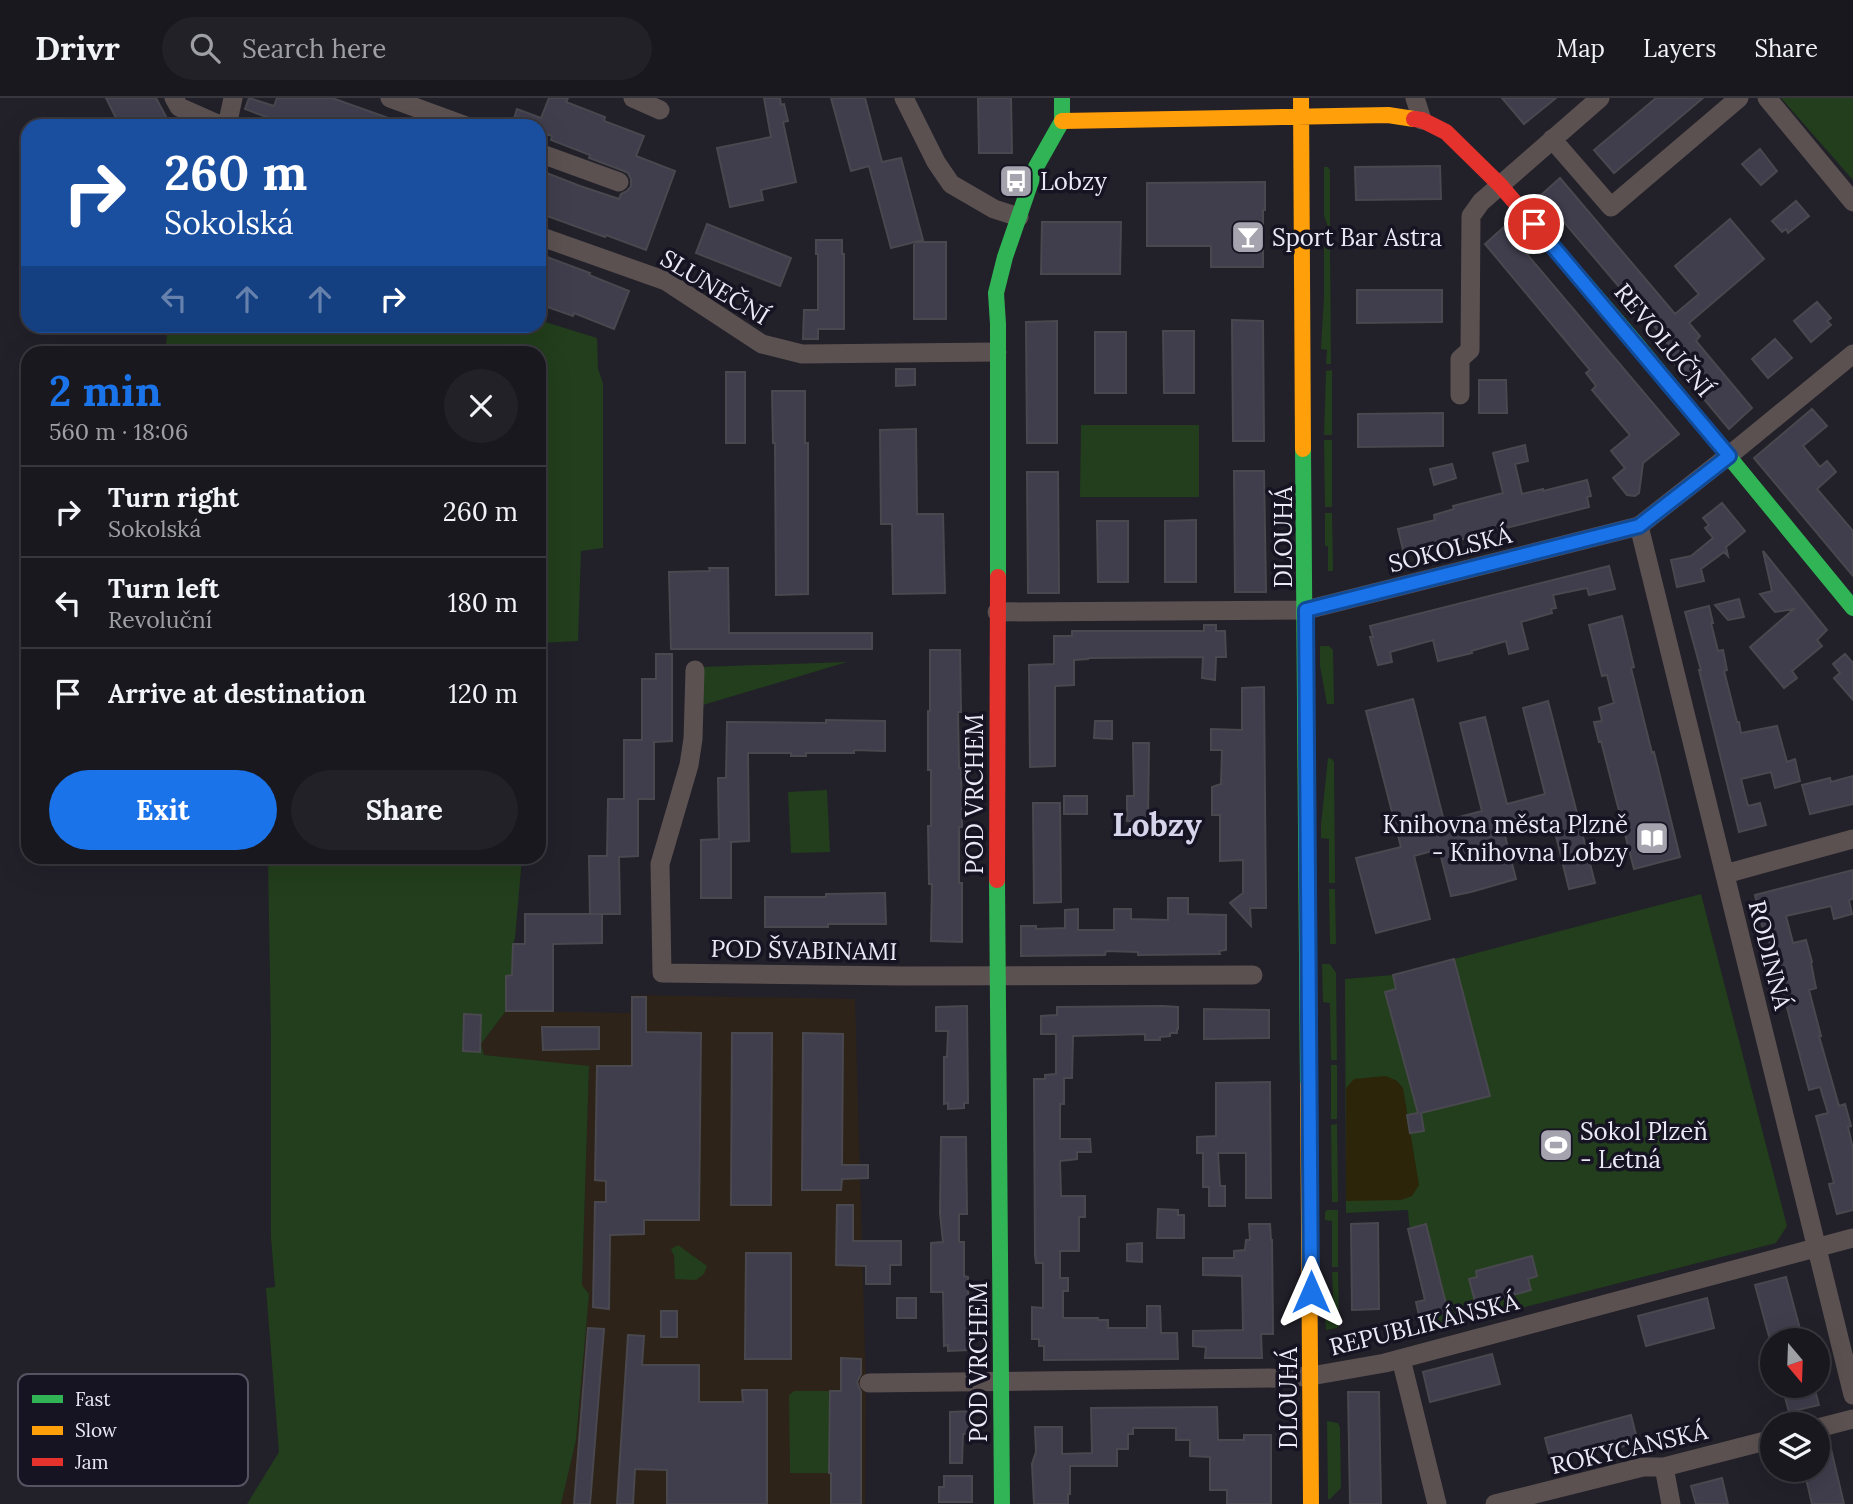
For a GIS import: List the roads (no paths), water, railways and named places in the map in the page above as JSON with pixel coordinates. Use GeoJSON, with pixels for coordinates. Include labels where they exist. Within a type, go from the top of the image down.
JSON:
{"type":"FeatureCollection","features":[{"type":"Feature","properties":{"kind":"street"},"geometry":{"type":"LineString","coordinates":[[174,98],[179,107],[207,119]]}},
{"type":"Feature","properties":{"kind":"street"},"geometry":{"type":"LineString","coordinates":[[226,119],[233,98]]}},
{"type":"Feature","properties":{"kind":"street"},"geometry":{"type":"LineString","coordinates":[[390,98],[448,119]]}},
{"type":"Feature","properties":{"kind":"street"},"geometry":{"type":"LineString","coordinates":[[633,98],[660,110]]}},
{"type":"Feature","properties":{"kind":"street"},"geometry":{"type":"LineString","coordinates":[[904,98],[936,162],[951,184],[994,209],[1019,217]]}},
{"type":"Feature","properties":{"kind":"street"},"geometry":{"type":"LineString","coordinates":[[1062,98],[1062,121]]}},
{"type":"Feature","properties":{"kind":"street"},"geometry":{"type":"LineString","coordinates":[[1301,98],[1302,117]]}},
{"type":"Feature","properties":{"kind":"street"},"geometry":{"type":"LineString","coordinates":[[1415,98],[1422,120]]}},
{"type":"Feature","properties":{"kind":"street"},"geometry":{"type":"LineString","coordinates":[[1460,395],[1460,359],[1471,350],[1471,216],[1481,202],[1600,98]]}},
{"type":"Feature","properties":{"kind":"street"},"geometry":{"type":"LineString","coordinates":[[1552,139],[1611,207],[1739,98]]}},
{"type":"Feature","properties":{"kind":"street"},"geometry":{"type":"LineString","coordinates":[[1766,98],[1853,202]]}},
{"type":"Feature","properties":{"kind":"street","name":"REVOLUČNÍ"},"geometry":{"type":"LineString","coordinates":[[1062,121],[1388,115],[1422,120],[1446,132],[1500,185],[1729,456],[1853,608]]}},
{"type":"Feature","properties":{"kind":"street","name":"DLOUHÁ"},"geometry":{"type":"LineString","coordinates":[[1302,117],[1311,1504]]}},
{"type":"Feature","properties":{"kind":"street","name":"POD VRCHEM"},"geometry":{"type":"LineString","coordinates":[[1002,1504],[996,293],[1035,167],[1062,121]]}},
{"type":"Feature","properties":{"kind":"street"},"geometry":{"type":"LineString","coordinates":[[546,156],[619,182]]}},
{"type":"Feature","properties":{"kind":"street","name":"SLUNEČNÍ"},"geometry":{"type":"LineString","coordinates":[[546,238],[666,281],[762,344],[780,350],[802,354],[997,352]]}},
{"type":"Feature","properties":{"kind":"street","name":"SOKOLSKÁ"},"geometry":{"type":"LineString","coordinates":[[997,612],[1306,610],[1639,526],[1853,354]]}},
{"type":"Feature","properties":{"kind":"street","name":"RODINNÁ"},"geometry":{"type":"LineString","coordinates":[[1639,526],[1853,1395]]}},
{"type":"Feature","properties":{"kind":"street","name":"POD ŠVABINAMI"},"geometry":{"type":"LineString","coordinates":[[695,670],[693,739],[689,765],[660,864],[662,972],[998,976],[1253,975]]}},
{"type":"Feature","properties":{"kind":"street"},"geometry":{"type":"LineString","coordinates":[[1725,874],[1853,839]]}},
{"type":"Feature","properties":{"kind":"street","name":"REPUBLIKÁNSKÁ"},"geometry":{"type":"LineString","coordinates":[[869,1382],[1311,1376],[1401,1359],[1853,1238]]}},
{"type":"Feature","properties":{"kind":"street"},"geometry":{"type":"LineString","coordinates":[[1401,1359],[1437,1504]]}},
{"type":"Feature","properties":{"kind":"street"},"geometry":{"type":"LineString","coordinates":[[1830,1425],[1853,1419]]}},
{"type":"Feature","properties":{"kind":"street","name":"ROKYCANSKÁ"},"geometry":{"type":"LineString","coordinates":[[1496,1504],[1643,1467],[1664,1467],[1760,1442]]}},
{"type":"Feature","properties":{"kind":"street"},"geometry":{"type":"LineString","coordinates":[[1664,1467],[1671,1504]]}},
{"type":"Feature","properties":{"kind":"place","name":"Lobzy"},"geometry":{"type":"Point","coordinates":[1016,181]}},
{"type":"Feature","properties":{"kind":"place","name":"Sport Bar Astra"},"geometry":{"type":"Point","coordinates":[1248,237]}},
{"type":"Feature","properties":{"kind":"place","name":"Knihovna města Plzně - Knihovna Lobzy"},"geometry":{"type":"Point","coordinates":[1652,838]}},
{"type":"Feature","properties":{"kind":"place","name":"Sokol Plzeň - Letná"},"geometry":{"type":"Point","coordinates":[1556,1145]}},
{"type":"Feature","properties":{"kind":"district","name":"Lobzy"},"geometry":{"type":"Point","coordinates":[1157,824]}}]}
